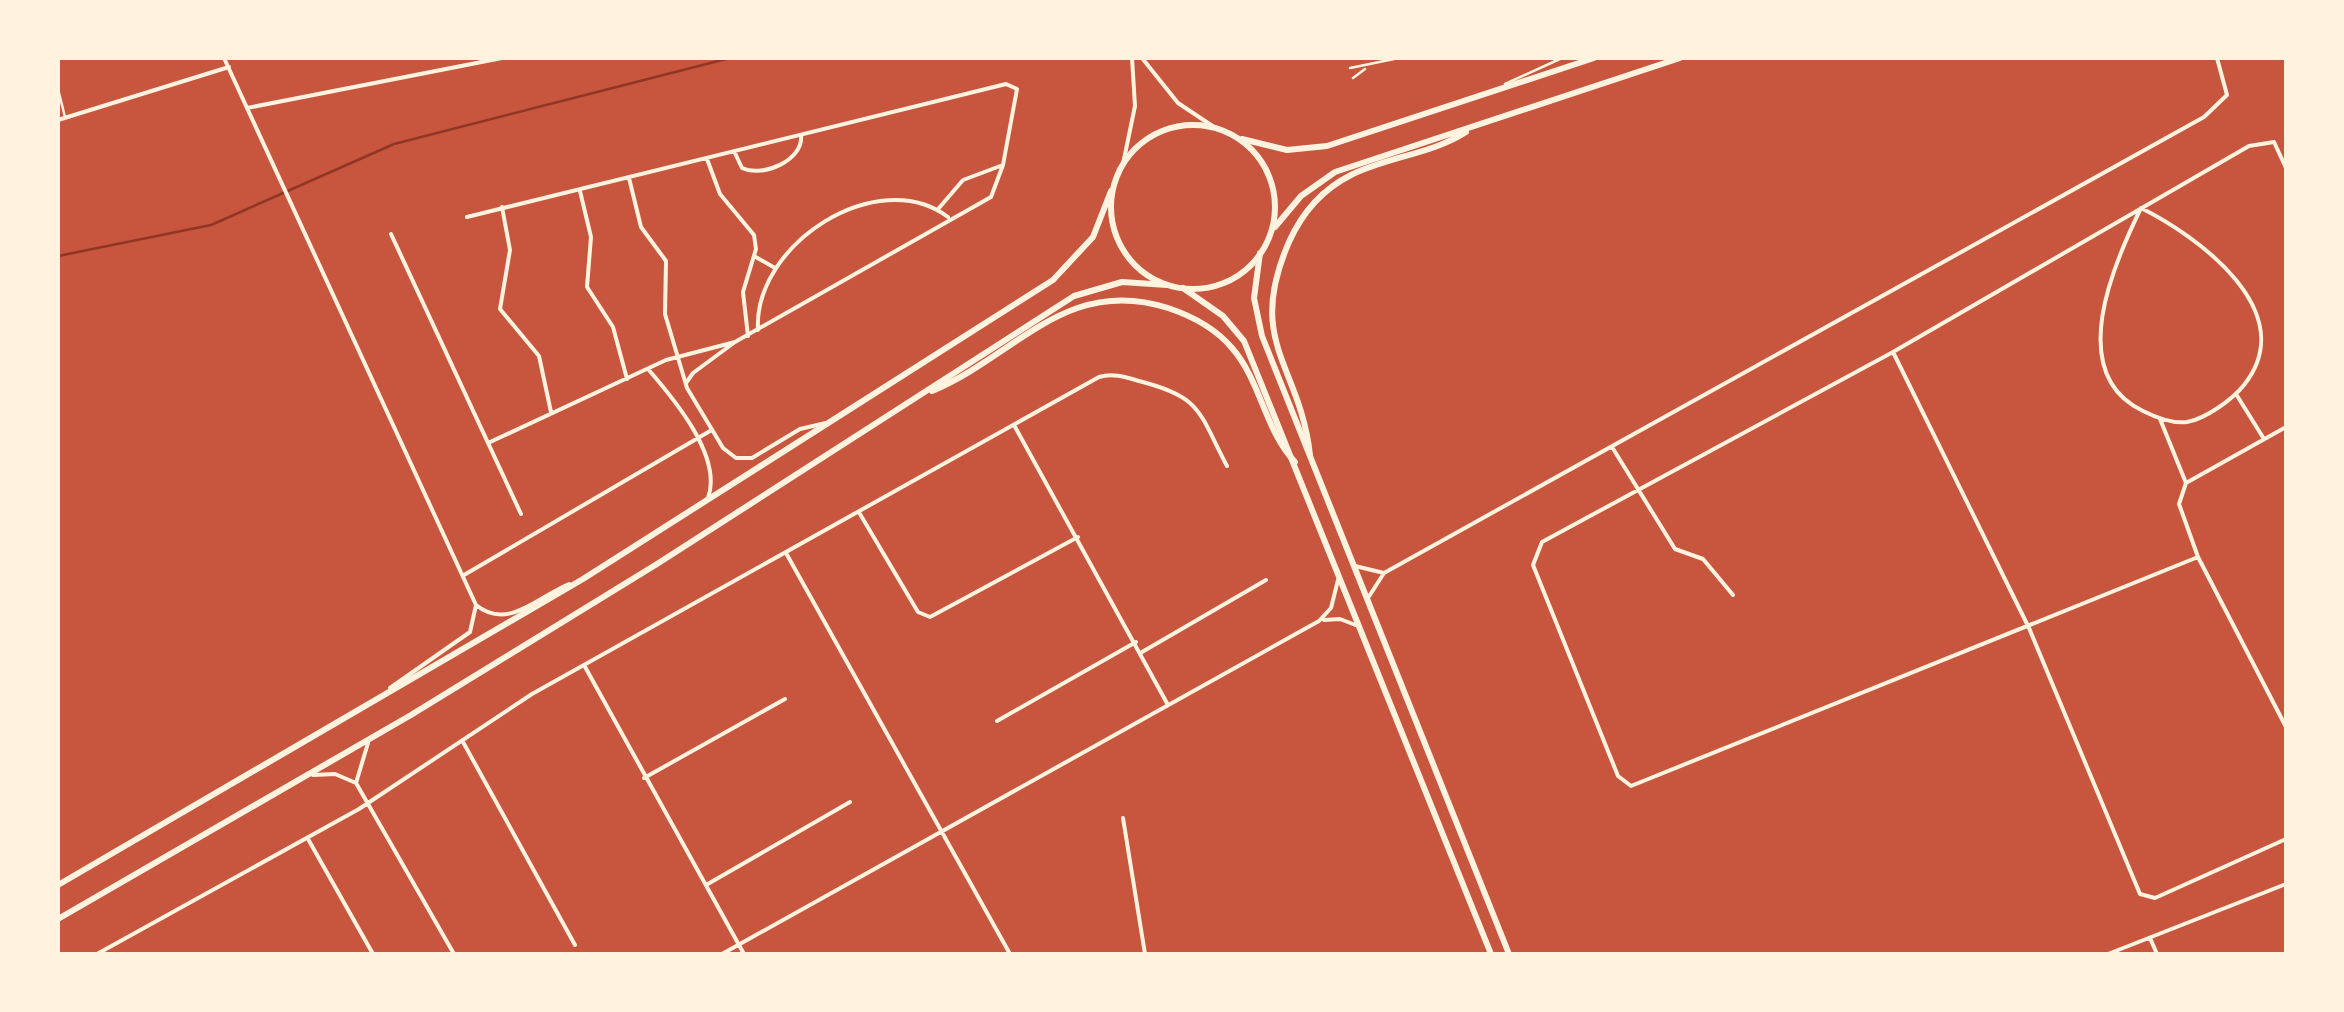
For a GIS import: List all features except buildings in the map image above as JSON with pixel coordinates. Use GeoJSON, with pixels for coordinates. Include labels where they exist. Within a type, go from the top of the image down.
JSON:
{"type":"FeatureCollection","features":[{"type":"Feature","properties":{"kind":"main road"},"geometry":{"type":"LineString","coordinates":[[58,885],[380,701],[583,579],[1069,268],[1094,237],[1123,164],[1154,135],[1196,125],[1268,148],[1314,149],[1594,58]]}},
{"type":"Feature","properties":{"kind":"main road"},"geometry":{"type":"LineString","coordinates":[[58,920],[371,739],[1074,296],[1122,282],[1183,288],[1220,284],[1252,264],[1271,232],[1301,196],[1335,172],[1680,58]]}},
{"type":"Feature","properties":{"kind":"main road"},"geometry":{"type":"LineString","coordinates":[[1310,455],[1304,421],[1273,338],[1270,314],[1274,281],[1293,233],[1314,202],[1346,178],[1456,138],[1470,128]]}},
{"type":"Feature","properties":{"kind":"main road"},"geometry":{"type":"LineString","coordinates":[[1233,136],[1265,167],[1274,199],[1271,232]]}},
{"type":"Feature","properties":{"kind":"main road"},"geometry":{"type":"LineString","coordinates":[[1112,191],[1117,238],[1129,258],[1167,285]]}},
{"type":"Feature","properties":{"kind":"main road"},"geometry":{"type":"LineString","coordinates":[[1260,253],[1254,298],[1259,327],[1509,954]]}},
{"type":"Feature","properties":{"kind":"main road"},"geometry":{"type":"LineString","coordinates":[[1183,288],[1216,310],[1239,334],[1295,462],[1491,954]]}},
{"type":"Feature","properties":{"kind":"main road"},"geometry":{"type":"LineString","coordinates":[[921,395],[953,381],[1073,308],[1133,299],[1186,316],[1230,346],[1295,462]]}},
{"type":"Feature","properties":{"kind":"street"},"geometry":{"type":"LineString","coordinates":[[224,58],[476,605],[470,632],[411,670],[380,701]]}},
{"type":"Feature","properties":{"kind":"street"},"geometry":{"type":"LineString","coordinates":[[246,108],[502,58]]}},
{"type":"Feature","properties":{"kind":"street"},"geometry":{"type":"LineString","coordinates":[[1123,164],[1135,106],[1132,58]]}},
{"type":"Feature","properties":{"kind":"street"},"geometry":{"type":"LineString","coordinates":[[1142,58],[1178,103],[1217,129]]}},
{"type":"Feature","properties":{"kind":"street"},"geometry":{"type":"LineString","coordinates":[[1368,601],[1384,573],[2204,117],[2227,95],[2216,58]]}},
{"type":"Feature","properties":{"kind":"street"},"geometry":{"type":"LineString","coordinates":[[58,120],[228,67]]}},
{"type":"Feature","properties":{"kind":"street"},"geometry":{"type":"LineString","coordinates":[[467,217],[1009,84],[1018,93],[991,197],[735,342],[692,373],[686,385],[672,396]]}},
{"type":"Feature","properties":{"kind":"street"},"geometry":{"type":"LineString","coordinates":[[734,151],[745,171],[760,171],[799,152],[801,134]]}},
{"type":"Feature","properties":{"kind":"street"},"geometry":{"type":"LineString","coordinates":[[2198,557],[1632,786],[1618,776],[1533,564],[1542,542],[1893,352],[2249,146],[2274,142],[2286,168]]}},
{"type":"Feature","properties":{"kind":"street"},"geometry":{"type":"LineString","coordinates":[[706,158],[720,194],[754,234],[754,256],[743,292],[748,336]]}},
{"type":"Feature","properties":{"kind":"street"},"geometry":{"type":"LineString","coordinates":[[938,209],[964,180],[1002,166]]}},
{"type":"Feature","properties":{"kind":"street"},"geometry":{"type":"LineString","coordinates":[[630,178],[641,226],[666,261],[664,314],[686,385],[710,430],[729,454],[744,459],[800,430],[830,422]]}},
{"type":"Feature","properties":{"kind":"street"},"geometry":{"type":"LineString","coordinates":[[579,190],[591,238],[587,287],[613,327],[627,379]]}},
{"type":"Feature","properties":{"kind":"street"},"geometry":{"type":"LineString","coordinates":[[758,330],[760,302],[775,268],[798,239],[846,211],[900,203],[938,209],[950,218]]}},
{"type":"Feature","properties":{"kind":"street"},"geometry":{"type":"LineString","coordinates":[[502,207],[510,250],[500,310],[539,356],[551,412]]}},
{"type":"Feature","properties":{"kind":"street"},"geometry":{"type":"LineString","coordinates":[[2141,208],[2180,228],[2214,254],[2234,276],[2256,316],[2261,344],[2253,374],[2236,394],[2186,422],[2160,419],[2121,401],[2107,373],[2102,348],[2102,305],[2141,208]]}},
{"type":"Feature","properties":{"kind":"street"},"geometry":{"type":"LineString","coordinates":[[391,234],[521,514]]}},
{"type":"Feature","properties":{"kind":"street"},"geometry":{"type":"LineString","coordinates":[[754,256],[775,268]]}},
{"type":"Feature","properties":{"kind":"street"},"geometry":{"type":"LineString","coordinates":[[488,443],[677,356],[735,342]]}},
{"type":"Feature","properties":{"kind":"street"},"geometry":{"type":"LineString","coordinates":[[1893,352],[2029,628],[2140,894],[2155,898],[2286,839]]}},
{"type":"Feature","properties":{"kind":"street"},"geometry":{"type":"LineString","coordinates":[[648,368],[672,396],[712,472],[708,498]]}},
{"type":"Feature","properties":{"kind":"street"},"geometry":{"type":"LineString","coordinates":[[97,954],[367,804],[532,694],[1099,377],[1117,375],[1189,398],[1227,466]]}},
{"type":"Feature","properties":{"kind":"street"},"geometry":{"type":"LineString","coordinates":[[2236,394],[2264,440]]}},
{"type":"Feature","properties":{"kind":"street"},"geometry":{"type":"LineString","coordinates":[[2160,419],[2186,483],[2179,504],[2198,557],[2286,727]]}},
{"type":"Feature","properties":{"kind":"street"},"geometry":{"type":"LineString","coordinates":[[1014,425],[1168,705]]}},
{"type":"Feature","properties":{"kind":"street"},"geometry":{"type":"LineString","coordinates":[[2186,483],[2286,427]]}},
{"type":"Feature","properties":{"kind":"street"},"geometry":{"type":"LineString","coordinates":[[464,575],[710,430]]}},
{"type":"Feature","properties":{"kind":"street"},"geometry":{"type":"LineString","coordinates":[[1612,446],[1675,549],[1703,558],[1733,595]]}},
{"type":"Feature","properties":{"kind":"street"},"geometry":{"type":"LineString","coordinates":[[859,512],[918,612],[930,617],[1078,536]]}},
{"type":"Feature","properties":{"kind":"street"},"geometry":{"type":"LineString","coordinates":[[786,553],[1010,954]]}},
{"type":"Feature","properties":{"kind":"street"},"geometry":{"type":"LineString","coordinates":[[1353,564],[1384,573]]}},
{"type":"Feature","properties":{"kind":"street"},"geometry":{"type":"LineString","coordinates":[[1319,621],[1335,599],[1338,574]]}},
{"type":"Feature","properties":{"kind":"street"},"geometry":{"type":"LineString","coordinates":[[476,605],[493,616],[505,616],[583,579]]}},
{"type":"Feature","properties":{"kind":"street"},"geometry":{"type":"LineString","coordinates":[[1142,652],[1266,580]]}},
{"type":"Feature","properties":{"kind":"street"},"geometry":{"type":"LineString","coordinates":[[722,954],[1319,621],[1340,619],[1358,627]]}},
{"type":"Feature","properties":{"kind":"street"},"geometry":{"type":"LineString","coordinates":[[998,721],[1136,642]]}},
{"type":"Feature","properties":{"kind":"street"},"geometry":{"type":"LineString","coordinates":[[584,665],[744,954]]}},
{"type":"Feature","properties":{"kind":"street"},"geometry":{"type":"LineString","coordinates":[[644,778],[785,699]]}},
{"type":"Feature","properties":{"kind":"street"},"geometry":{"type":"LineString","coordinates":[[371,739],[359,761],[356,782],[454,954]]}},
{"type":"Feature","properties":{"kind":"street"},"geometry":{"type":"LineString","coordinates":[[463,742],[575,945]]}},
{"type":"Feature","properties":{"kind":"street"},"geometry":{"type":"LineString","coordinates":[[304,778],[335,774],[356,782]]}},
{"type":"Feature","properties":{"kind":"street"},"geometry":{"type":"LineString","coordinates":[[706,885],[850,802]]}},
{"type":"Feature","properties":{"kind":"street"},"geometry":{"type":"LineString","coordinates":[[1123,818],[1145,954]]}},
{"type":"Feature","properties":{"kind":"street"},"geometry":{"type":"LineString","coordinates":[[308,839],[372,952],[362,954]]}},
{"type":"Feature","properties":{"kind":"street"},"geometry":{"type":"LineString","coordinates":[[2108,954],[2286,884]]}},
{"type":"Feature","properties":{"kind":"street"},"geometry":{"type":"LineString","coordinates":[[2150,938],[2157,954]]}},
{"type":"Feature","properties":{"kind":"lane"},"geometry":{"type":"LineString","coordinates":[[1350,68],[1399,58]]}},
{"type":"Feature","properties":{"kind":"lane"},"geometry":{"type":"LineString","coordinates":[[1496,91],[1520,74],[1562,58]]}},
{"type":"Feature","properties":{"kind":"lane"},"geometry":{"type":"LineString","coordinates":[[1353,78],[1371,66]]}},
{"type":"Feature","properties":{"kind":"lane"},"geometry":{"type":"LineString","coordinates":[[58,89],[65,118]]}},
{"type":"Feature","properties":{"kind":"waterway"},"geometry":{"type":"LineString","coordinates":[[58,256],[211,225],[394,144],[730,58]]}}]}
